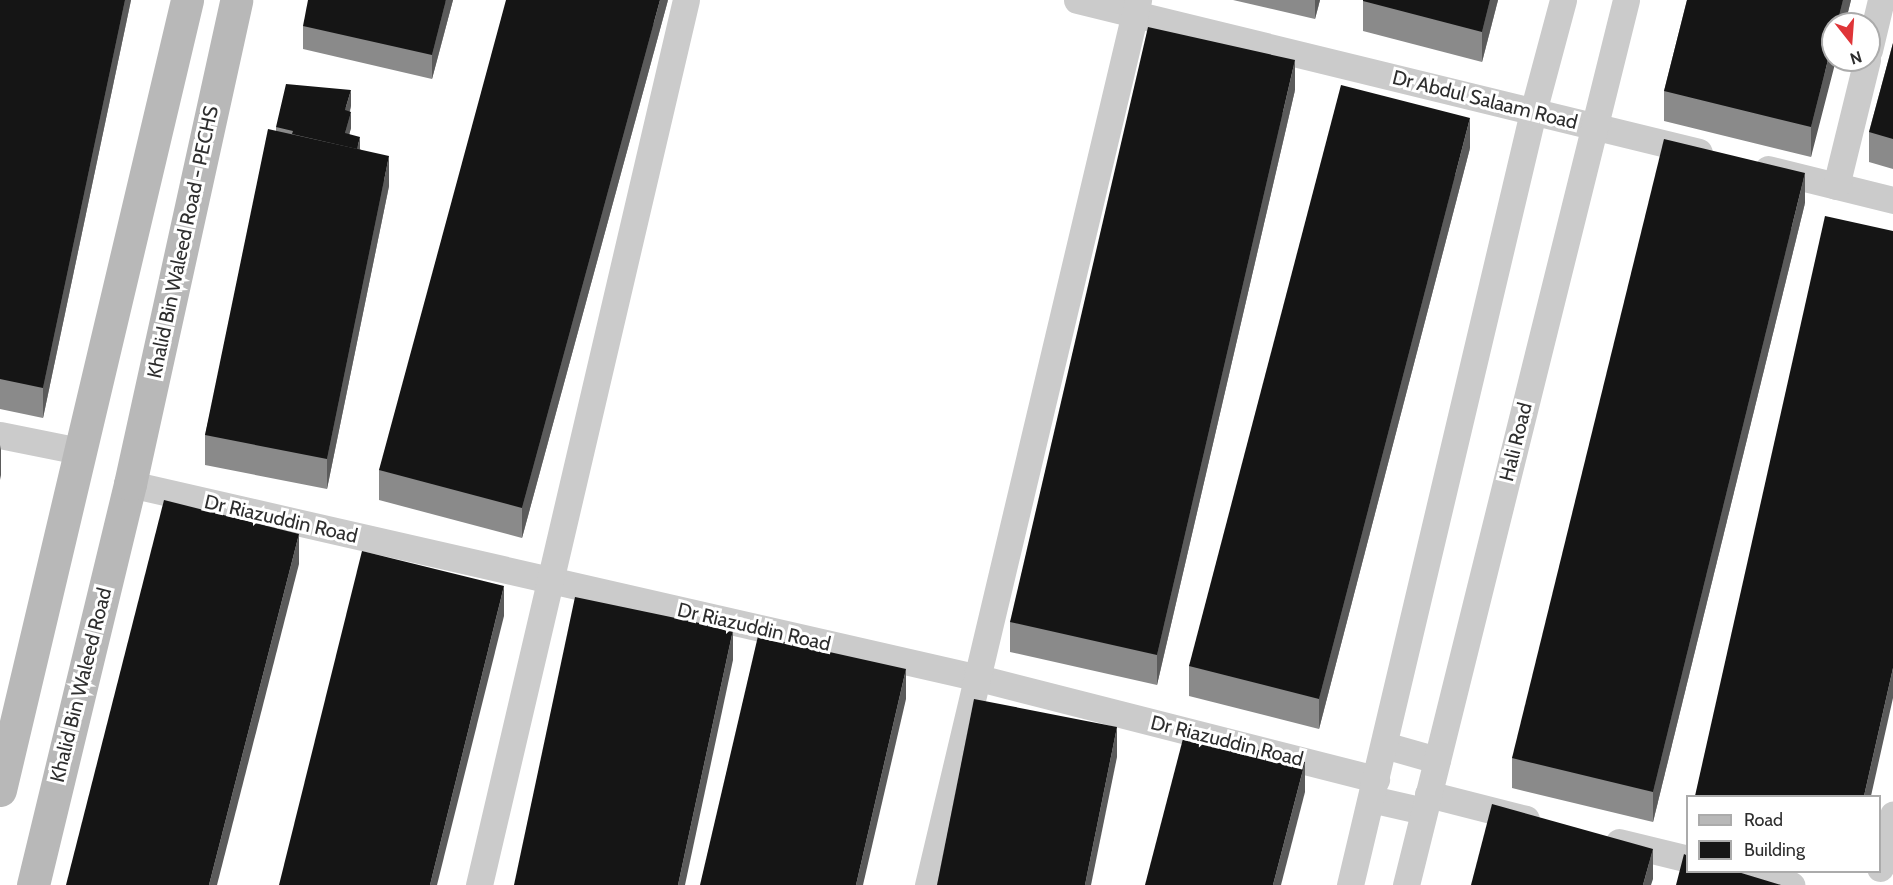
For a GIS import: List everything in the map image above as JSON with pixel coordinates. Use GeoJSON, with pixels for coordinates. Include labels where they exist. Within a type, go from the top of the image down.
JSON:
{"type":"FeatureCollection","features":[{"type":"Feature","properties":{"kind":"main road"},"geometry":{"type":"LineString","coordinates":[[0,790],[187,0]]}},
{"type":"Feature","properties":{"kind":"main road","name":"Khalid Bin Waleed Road - PECHS"},"geometry":{"type":"LineString","coordinates":[[130,484],[236,0]]}},
{"type":"Feature","properties":{"kind":"main road","name":"Khalid Bin Waleed Road"},"geometry":{"type":"LineString","coordinates":[[33,885],[130,484]]}},
{"type":"Feature","properties":{"kind":"street"},"geometry":{"type":"LineString","coordinates":[[479,885],[548,580],[686,0]]}},
{"type":"Feature","properties":{"kind":"street","name":"Dr Abdul Salaam Road"},"geometry":{"type":"LineString","coordinates":[[1077,0],[1137,7],[1533,112],[1893,200]]}},
{"type":"Feature","properties":{"kind":"street"},"geometry":{"type":"LineString","coordinates":[[1350,885],[1533,112],[1563,0]]}},
{"type":"Feature","properties":{"kind":"street","name":"Hali Road"},"geometry":{"type":"LineString","coordinates":[[1406,885],[1626,0]]}},
{"type":"Feature","properties":{"kind":"street"},"geometry":{"type":"LineString","coordinates":[[928,885],[975,677],[1137,7]]}},
{"type":"Feature","properties":{"kind":"street"},"geometry":{"type":"LineString","coordinates":[[1836,186],[1864,72]]}},
{"type":"Feature","properties":{"kind":"street"},"geometry":{"type":"LineString","coordinates":[[0,435],[79,452]]}},
{"type":"Feature","properties":{"kind":"street","name":"Dr Riazuddin Road"},"geometry":{"type":"LineString","coordinates":[[130,484],[975,677],[1426,803]]}},
{"type":"Feature","properties":{"kind":"street"},"geometry":{"type":"LineString","coordinates":[[1384,745],[1437,760]]}},
{"type":"Feature","properties":{"kind":"street"},"geometry":{"type":"LineString","coordinates":[[1426,803],[1552,825]]}},
{"type":"Feature","properties":{"kind":"street"},"geometry":{"type":"LineString","coordinates":[[1881,862],[1893,815]]}},
{"type":"Feature","properties":{"kind":"street"},"geometry":{"type":"LineString","coordinates":[[1597,837],[1686,859]]}},
{"type":"Feature","properties":{"kind":"street"},"geometry":{"type":"LineString","coordinates":[[1741,873],[1791,885]]}},
{"type":"Feature","properties":{"kind":"building"},"geometry":{"type":"Polygon","coordinates":[[[0,0],[125,0],[43,388],[0,379],[0,0]]]}},
{"type":"Feature","properties":{"kind":"building"},"geometry":{"type":"Polygon","coordinates":[[[308,0],[446,0],[432,55],[303,26],[308,0]]]}},
{"type":"Feature","properties":{"kind":"building"},"geometry":{"type":"Polygon","coordinates":[[[506,0],[660,0],[522,508],[379,470],[506,0]]]}},
{"type":"Feature","properties":{"kind":"building"},"geometry":{"type":"Polygon","coordinates":[[[1363,0],[1490,0],[1482,32],[1363,0]]]}},
{"type":"Feature","properties":{"kind":"building"},"geometry":{"type":"Polygon","coordinates":[[[1687,0],[1843,0],[1840,12],[1821,12],[1821,72],[1825,72],[1811,127],[1664,91],[1687,0]]]}},
{"type":"Feature","properties":{"kind":"building"},"geometry":{"type":"Polygon","coordinates":[[[1148,27],[1295,60],[1157,655],[1010,622],[1148,27]]]}},
{"type":"Feature","properties":{"kind":"building"},"geometry":{"type":"Polygon","coordinates":[[[1893,43],[1893,139],[1869,132],[1893,43]]]}},
{"type":"Feature","properties":{"kind":"building"},"geometry":{"type":"Polygon","coordinates":[[[286,84],[351,90],[345,110],[351,112],[345,133],[360,137],[357,149],[292,134],[293,131],[276,127],[286,84]]]}},
{"type":"Feature","properties":{"kind":"building"},"geometry":{"type":"Polygon","coordinates":[[[1341,85],[1470,118],[1319,699],[1189,666],[1341,85]]]}},
{"type":"Feature","properties":{"kind":"building"},"geometry":{"type":"Polygon","coordinates":[[[268,129],[389,156],[327,459],[205,435],[268,129]]]}},
{"type":"Feature","properties":{"kind":"building"},"geometry":{"type":"Polygon","coordinates":[[[1664,139],[1805,173],[1653,792],[1512,758],[1664,139]]]}},
{"type":"Feature","properties":{"kind":"building"},"geometry":{"type":"Polygon","coordinates":[[[1825,216],[1893,231],[1893,668],[1864,795],[1695,795],[1825,216]]]}},
{"type":"Feature","properties":{"kind":"building"},"geometry":{"type":"Polygon","coordinates":[[[164,500],[299,534],[209,885],[66,885],[164,500]]]}},
{"type":"Feature","properties":{"kind":"building"},"geometry":{"type":"Polygon","coordinates":[[[362,551],[504,586],[430,885],[279,885],[362,551]]]}},
{"type":"Feature","properties":{"kind":"building"},"geometry":{"type":"Polygon","coordinates":[[[575,597],[733,630],[678,885],[514,885],[575,597]]]}},
{"type":"Feature","properties":{"kind":"building"},"geometry":{"type":"Polygon","coordinates":[[[758,636],[906,669],[856,885],[700,885],[758,636]]]}},
{"type":"Feature","properties":{"kind":"building"},"geometry":{"type":"Polygon","coordinates":[[[974,699],[1117,727],[1085,885],[937,885],[974,699]]]}},
{"type":"Feature","properties":{"kind":"building"},"geometry":{"type":"Polygon","coordinates":[[[1185,731],[1305,762],[1273,885],[1145,885],[1185,731]]]}},
{"type":"Feature","properties":{"kind":"building"},"geometry":{"type":"Polygon","coordinates":[[[1492,804],[1653,849],[1643,885],[1471,885],[1492,804]]]}},
{"type":"Feature","properties":{"kind":"building"},"geometry":{"type":"Polygon","coordinates":[[[1684,854],[1686,855],[1686,873],[1741,873],[1781,885],[1676,885],[1684,854]]]}}]}
